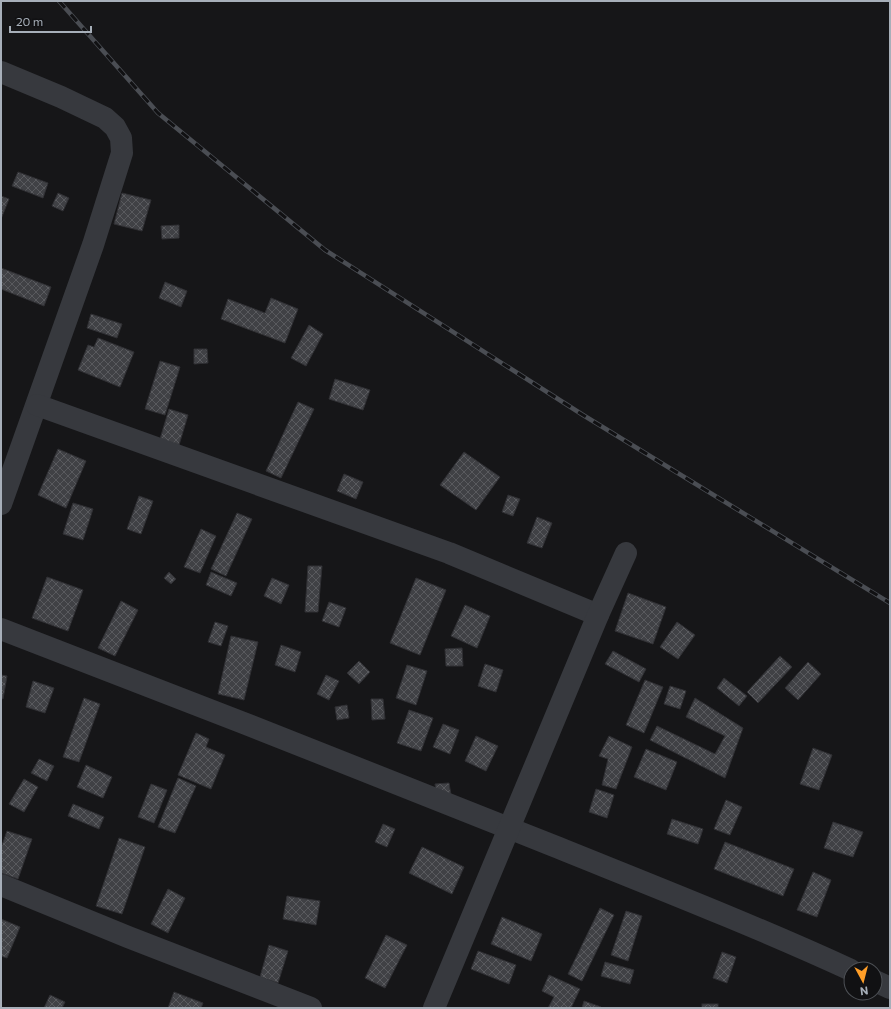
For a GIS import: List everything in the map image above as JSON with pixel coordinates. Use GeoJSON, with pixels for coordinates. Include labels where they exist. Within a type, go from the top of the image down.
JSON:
{"type":"FeatureCollection","features":[{"type":"Feature","properties":{"kind":"street"},"geometry":{"type":"LineString","coordinates":[[1,72],[61,96],[105,118],[115,127],[121,138],[122,153],[93,245],[1,504]]}},
{"type":"Feature","properties":{"kind":"street"},"geometry":{"type":"LineString","coordinates":[[37,405],[449,553],[598,615]]}},
{"type":"Feature","properties":{"kind":"street"},"geometry":{"type":"LineString","coordinates":[[434,1008],[598,615],[626,554]]}},
{"type":"Feature","properties":{"kind":"street"},"geometry":{"type":"LineString","coordinates":[[1,629],[510,828],[784,939],[843,966]]}},
{"type":"Feature","properties":{"kind":"street"},"geometry":{"type":"LineString","coordinates":[[1,885],[128,937],[311,1008]]}},
{"type":"Feature","properties":{"kind":"building"},"geometry":{"type":"Polygon","coordinates":[[[18,172],[48,183],[43,198],[12,186],[18,172]]]}},
{"type":"Feature","properties":{"kind":"building"},"geometry":{"type":"Polygon","coordinates":[[[58,193],[69,198],[63,211],[52,206],[58,193]]]}},
{"type":"Feature","properties":{"kind":"building"},"geometry":{"type":"Polygon","coordinates":[[[122,193],[151,200],[142,231],[114,224],[122,193]]]}},
{"type":"Feature","properties":{"kind":"building"},"geometry":{"type":"Polygon","coordinates":[[[1,196],[9,199],[1,219],[1,196]]]}},
{"type":"Feature","properties":{"kind":"building"},"geometry":{"type":"Polygon","coordinates":[[[179,225],[179,238],[162,239],[161,226],[179,225]]]}},
{"type":"Feature","properties":{"kind":"building"},"geometry":{"type":"Polygon","coordinates":[[[1,268],[51,287],[44,306],[1,289],[1,268]]]}},
{"type":"Feature","properties":{"kind":"building"},"geometry":{"type":"Polygon","coordinates":[[[165,282],[187,291],[181,307],[159,298],[165,282]]]}},
{"type":"Feature","properties":{"kind":"building"},"geometry":{"type":"Polygon","coordinates":[[[271,298],[298,309],[285,343],[221,319],[228,299],[265,313],[271,298]]]}},
{"type":"Feature","properties":{"kind":"building"},"geometry":{"type":"Polygon","coordinates":[[[91,314],[122,324],[117,338],[87,328],[91,314]]]}},
{"type":"Feature","properties":{"kind":"building"},"geometry":{"type":"Polygon","coordinates":[[[309,325],[323,334],[306,366],[291,358],[309,325]]]}},
{"type":"Feature","properties":{"kind":"building"},"geometry":{"type":"Polygon","coordinates":[[[98,338],[134,352],[120,387],[78,370],[88,345],[94,347],[98,338]]]}},
{"type":"Feature","properties":{"kind":"building"},"geometry":{"type":"Polygon","coordinates":[[[194,349],[207,349],[208,363],[194,364],[194,349]]]}},
{"type":"Feature","properties":{"kind":"building"},"geometry":{"type":"Polygon","coordinates":[[[160,361],[180,367],[165,415],[145,409],[160,361]]]}},
{"type":"Feature","properties":{"kind":"building"},"geometry":{"type":"Polygon","coordinates":[[[335,379],[370,390],[363,410],[329,399],[335,379]]]}},
{"type":"Feature","properties":{"kind":"building"},"geometry":{"type":"Polygon","coordinates":[[[298,402],[314,409],[281,478],[266,471],[298,402]]]}},
{"type":"Feature","properties":{"kind":"building"},"geometry":{"type":"Polygon","coordinates":[[[169,409],[188,415],[179,445],[160,439],[169,409]]]}},
{"type":"Feature","properties":{"kind":"building"},"geometry":{"type":"Polygon","coordinates":[[[58,449],[86,461],[66,508],[38,495],[58,449]]]}},
{"type":"Feature","properties":{"kind":"building"},"geometry":{"type":"Polygon","coordinates":[[[464,452],[500,477],[476,510],[440,485],[464,452]]]}},
{"type":"Feature","properties":{"kind":"building"},"geometry":{"type":"Polygon","coordinates":[[[344,474],[363,482],[356,499],[337,491],[344,474]]]}},
{"type":"Feature","properties":{"kind":"building"},"geometry":{"type":"Polygon","coordinates":[[[508,495],[520,499],[513,516],[502,512],[508,495]]]}},
{"type":"Feature","properties":{"kind":"building"},"geometry":{"type":"Polygon","coordinates":[[[139,496],[153,501],[141,534],[127,529],[139,496]]]}},
{"type":"Feature","properties":{"kind":"building"},"geometry":{"type":"Polygon","coordinates":[[[73,503],[93,509],[83,540],[63,534],[73,503]]]}},
{"type":"Feature","properties":{"kind":"building"},"geometry":{"type":"Polygon","coordinates":[[[237,513],[252,519],[226,576],[211,569],[237,513]]]}},
{"type":"Feature","properties":{"kind":"building"},"geometry":{"type":"Polygon","coordinates":[[[537,517],[552,523],[542,548],[527,543],[537,517]]]}},
{"type":"Feature","properties":{"kind":"building"},"geometry":{"type":"Polygon","coordinates":[[[201,529],[216,536],[200,573],[184,567],[201,529]]]}},
{"type":"Feature","properties":{"kind":"building"},"geometry":{"type":"Polygon","coordinates":[[[308,566],[322,566],[318,612],[305,612],[308,566]]]}},
{"type":"Feature","properties":{"kind":"building"},"geometry":{"type":"Polygon","coordinates":[[[169,572],[176,579],[171,584],[164,578],[169,572]]]}},
{"type":"Feature","properties":{"kind":"building"},"geometry":{"type":"Polygon","coordinates":[[[211,572],[237,583],[231,596],[206,585],[211,572]]]}},
{"type":"Feature","properties":{"kind":"building"},"geometry":{"type":"Polygon","coordinates":[[[47,577],[83,590],[68,631],[32,618],[47,577]]]}},
{"type":"Feature","properties":{"kind":"building"},"geometry":{"type":"Polygon","coordinates":[[[272,578],[289,585],[281,604],[264,596],[272,578]]]}},
{"type":"Feature","properties":{"kind":"building"},"geometry":{"type":"Polygon","coordinates":[[[416,578],[446,590],[420,655],[390,643],[416,578]]]}},
{"type":"Feature","properties":{"kind":"building"},"geometry":{"type":"Polygon","coordinates":[[[628,593],[666,607],[653,644],[615,631],[628,593]]]}},
{"type":"Feature","properties":{"kind":"building"},"geometry":{"type":"Polygon","coordinates":[[[121,601],[138,610],[115,656],[98,648],[121,601]]]}},
{"type":"Feature","properties":{"kind":"building"},"geometry":{"type":"Polygon","coordinates":[[[329,602],[346,608],[339,627],[322,621],[329,602]]]}},
{"type":"Feature","properties":{"kind":"building"},"geometry":{"type":"Polygon","coordinates":[[[465,605],[490,616],[477,648],[451,636],[465,605]]]}},
{"type":"Feature","properties":{"kind":"building"},"geometry":{"type":"Polygon","coordinates":[[[215,622],[228,626],[221,646],[208,642],[215,622]]]}},
{"type":"Feature","properties":{"kind":"building"},"geometry":{"type":"Polygon","coordinates":[[[677,622],[695,635],[678,659],[660,647],[677,622]]]}},
{"type":"Feature","properties":{"kind":"building"},"geometry":{"type":"Polygon","coordinates":[[[231,636],[258,642],[244,700],[218,694],[231,636]]]}},
{"type":"Feature","properties":{"kind":"building"},"geometry":{"type":"Polygon","coordinates":[[[281,645],[301,652],[295,672],[275,665],[281,645]]]}},
{"type":"Feature","properties":{"kind":"building"},"geometry":{"type":"Polygon","coordinates":[[[462,648],[463,666],[446,666],[445,649],[462,648]]]}},
{"type":"Feature","properties":{"kind":"building"},"geometry":{"type":"Polygon","coordinates":[[[613,651],[646,669],[639,682],[605,664],[613,651]]]}},
{"type":"Feature","properties":{"kind":"building"},"geometry":{"type":"Polygon","coordinates":[[[780,656],[792,667],[758,703],[747,692],[780,656]]]}},
{"type":"Feature","properties":{"kind":"building"},"geometry":{"type":"Polygon","coordinates":[[[359,661],[370,672],[359,684],[347,673],[359,661]]]}},
{"type":"Feature","properties":{"kind":"building"},"geometry":{"type":"Polygon","coordinates":[[[808,662],[821,674],[798,700],[785,688],[808,662]]]}},
{"type":"Feature","properties":{"kind":"building"},"geometry":{"type":"Polygon","coordinates":[[[485,664],[503,670],[496,692],[478,686],[485,664]]]}},
{"type":"Feature","properties":{"kind":"building"},"geometry":{"type":"Polygon","coordinates":[[[407,665],[427,671],[416,705],[396,698],[407,665]]]}},
{"type":"Feature","properties":{"kind":"building"},"geometry":{"type":"Polygon","coordinates":[[[1,675],[7,676],[3,699],[1,698],[1,675]]]}},
{"type":"Feature","properties":{"kind":"building"},"geometry":{"type":"Polygon","coordinates":[[[326,675],[339,681],[329,700],[317,694],[326,675]]]}},
{"type":"Feature","properties":{"kind":"building"},"geometry":{"type":"Polygon","coordinates":[[[724,678],[747,696],[739,706],[717,688],[724,678]]]}},
{"type":"Feature","properties":{"kind":"building"},"geometry":{"type":"Polygon","coordinates":[[[645,680],[663,687],[644,733],[626,725],[645,680]]]}},
{"type":"Feature","properties":{"kind":"building"},"geometry":{"type":"Polygon","coordinates":[[[33,681],[54,688],[45,713],[26,707],[33,681]]]}},
{"type":"Feature","properties":{"kind":"building"},"geometry":{"type":"Polygon","coordinates":[[[670,686],[686,691],[680,709],[664,704],[670,686]]]}},
{"type":"Feature","properties":{"kind":"building"},"geometry":{"type":"Polygon","coordinates":[[[84,698],[100,704],[79,762],[63,757],[84,698]]]}},
{"type":"Feature","properties":{"kind":"building"},"geometry":{"type":"Polygon","coordinates":[[[695,698],[743,728],[725,778],[650,740],[657,726],[715,754],[725,736],[686,717],[695,698]]]}},
{"type":"Feature","properties":{"kind":"building"},"geometry":{"type":"Polygon","coordinates":[[[371,699],[383,699],[385,719],[372,720],[371,699]]]}},
{"type":"Feature","properties":{"kind":"building"},"geometry":{"type":"Polygon","coordinates":[[[347,705],[349,718],[337,720],[335,707],[347,705]]]}},
{"type":"Feature","properties":{"kind":"building"},"geometry":{"type":"Polygon","coordinates":[[[409,710],[433,718],[421,751],[397,743],[409,710]]]}},
{"type":"Feature","properties":{"kind":"building"},"geometry":{"type":"Polygon","coordinates":[[[443,724],[459,730],[450,754],[433,747],[443,724]]]}},
{"type":"Feature","properties":{"kind":"building"},"geometry":{"type":"Polygon","coordinates":[[[196,733],[209,739],[206,747],[225,755],[211,789],[178,775],[196,733]]]}},
{"type":"Feature","properties":{"kind":"building"},"geometry":{"type":"Polygon","coordinates":[[[476,736],[498,746],[486,771],[465,761],[476,736]]]}},
{"type":"Feature","properties":{"kind":"building"},"geometry":{"type":"Polygon","coordinates":[[[609,736],[632,747],[616,789],[602,785],[608,759],[599,756],[609,736]]]}},
{"type":"Feature","properties":{"kind":"building"},"geometry":{"type":"Polygon","coordinates":[[[813,748],[832,755],[819,790],[800,784],[813,748]]]}},
{"type":"Feature","properties":{"kind":"building"},"geometry":{"type":"Polygon","coordinates":[[[646,749],[677,762],[666,790],[634,777],[646,749]]]}},
{"type":"Feature","properties":{"kind":"building"},"geometry":{"type":"Polygon","coordinates":[[[39,759],[54,766],[47,781],[31,773],[39,759]]]}},
{"type":"Feature","properties":{"kind":"building"},"geometry":{"type":"Polygon","coordinates":[[[86,765],[112,777],[103,798],[77,787],[86,765]]]}},
{"type":"Feature","properties":{"kind":"building"},"geometry":{"type":"Polygon","coordinates":[[[178,778],[196,786],[175,833],[158,827],[178,778]]]}},
{"type":"Feature","properties":{"kind":"building"},"geometry":{"type":"Polygon","coordinates":[[[24,779],[38,787],[24,812],[9,804],[24,779]]]}},
{"type":"Feature","properties":{"kind":"building"},"geometry":{"type":"Polygon","coordinates":[[[449,783],[451,795],[437,796],[435,784],[449,783]]]}},
{"type":"Feature","properties":{"kind":"building"},"geometry":{"type":"Polygon","coordinates":[[[151,784],[167,790],[154,823],[138,817],[151,784]]]}},
{"type":"Feature","properties":{"kind":"building"},"geometry":{"type":"Polygon","coordinates":[[[596,789],[614,795],[607,818],[589,812],[596,789]]]}},
{"type":"Feature","properties":{"kind":"building"},"geometry":{"type":"Polygon","coordinates":[[[726,800],[742,807],[730,835],[714,829],[726,800]]]}},
{"type":"Feature","properties":{"kind":"building"},"geometry":{"type":"Polygon","coordinates":[[[73,804],[104,817],[99,829],[68,816],[73,804]]]}},
{"type":"Feature","properties":{"kind":"building"},"geometry":{"type":"Polygon","coordinates":[[[672,819],[703,829],[698,844],[667,834],[672,819]]]}},
{"type":"Feature","properties":{"kind":"building"},"geometry":{"type":"Polygon","coordinates":[[[833,822],[863,832],[853,857],[824,848],[833,822]]]}},
{"type":"Feature","properties":{"kind":"building"},"geometry":{"type":"Polygon","coordinates":[[[383,824],[395,829],[387,847],[375,842],[383,824]]]}},
{"type":"Feature","properties":{"kind":"building"},"geometry":{"type":"Polygon","coordinates":[[[7,831],[32,839],[18,879],[1,873],[1,848],[7,831]]]}},
{"type":"Feature","properties":{"kind":"building"},"geometry":{"type":"Polygon","coordinates":[[[119,838],[145,847],[122,914],[96,906],[119,838]]]}},
{"type":"Feature","properties":{"kind":"building"},"geometry":{"type":"Polygon","coordinates":[[[725,842],[794,869],[783,896],[714,869],[725,842]]]}},
{"type":"Feature","properties":{"kind":"building"},"geometry":{"type":"Polygon","coordinates":[[[422,847],[464,867],[452,894],[409,873],[422,847]]]}},
{"type":"Feature","properties":{"kind":"building"},"geometry":{"type":"Polygon","coordinates":[[[813,872],[831,880],[817,917],[797,910],[813,872]]]}},
{"type":"Feature","properties":{"kind":"building"},"geometry":{"type":"Polygon","coordinates":[[[168,889],[185,898],[168,933],[151,924],[168,889]]]}},
{"type":"Feature","properties":{"kind":"building"},"geometry":{"type":"Polygon","coordinates":[[[287,896],[320,901],[316,925],[283,919],[287,896]]]}},
{"type":"Feature","properties":{"kind":"building"},"geometry":{"type":"Polygon","coordinates":[[[600,908],[614,915],[582,981],[568,974],[600,908]]]}},
{"type":"Feature","properties":{"kind":"building"},"geometry":{"type":"Polygon","coordinates":[[[626,911],[642,916],[628,961],[611,955],[626,911]]]}},
{"type":"Feature","properties":{"kind":"building"},"geometry":{"type":"Polygon","coordinates":[[[502,917],[542,934],[531,961],[491,944],[502,917]]]}},
{"type":"Feature","properties":{"kind":"building"},"geometry":{"type":"Polygon","coordinates":[[[1,919],[20,927],[7,958],[1,956],[1,919]]]}},
{"type":"Feature","properties":{"kind":"building"},"geometry":{"type":"Polygon","coordinates":[[[386,935],[407,945],[385,988],[365,978],[386,935]]]}},
{"type":"Feature","properties":{"kind":"building"},"geometry":{"type":"Polygon","coordinates":[[[269,945],[288,951],[278,983],[260,977],[269,945]]]}},
{"type":"Feature","properties":{"kind":"building"},"geometry":{"type":"Polygon","coordinates":[[[478,951],[516,965],[509,984],[471,969],[478,951]]]}},
{"type":"Feature","properties":{"kind":"building"},"geometry":{"type":"Polygon","coordinates":[[[722,952],[736,957],[727,983],[713,978],[722,952]]]}},
{"type":"Feature","properties":{"kind":"building"},"geometry":{"type":"Polygon","coordinates":[[[605,962],[634,970],[630,984],[601,976],[605,962]]]}},
{"type":"Feature","properties":{"kind":"building"},"geometry":{"type":"Polygon","coordinates":[[[549,975],[580,989],[571,1008],[548,1008],[554,997],[542,991],[549,975]]]}},
{"type":"Feature","properties":{"kind":"building"},"geometry":{"type":"Polygon","coordinates":[[[174,992],[203,1003],[201,1008],[168,1008],[174,992]]]}},
{"type":"Feature","properties":{"kind":"building"},"geometry":{"type":"Polygon","coordinates":[[[50,995],[65,1002],[62,1008],[44,1008],[50,995]]]}},
{"type":"Feature","properties":{"kind":"building"},"geometry":{"type":"Polygon","coordinates":[[[584,1001],[601,1007],[601,1008],[582,1008],[584,1001]]]}},
{"type":"Feature","properties":{"kind":"building"},"geometry":{"type":"Polygon","coordinates":[[[702,1004],[718,1004],[718,1008],[702,1008],[702,1004]]]}},
{"type":"Feature","properties":{"kind":"railway"},"geometry":{"type":"LineString","coordinates":[[59,1],[158,113],[325,250],[583,415],[890,603]]}}]}
